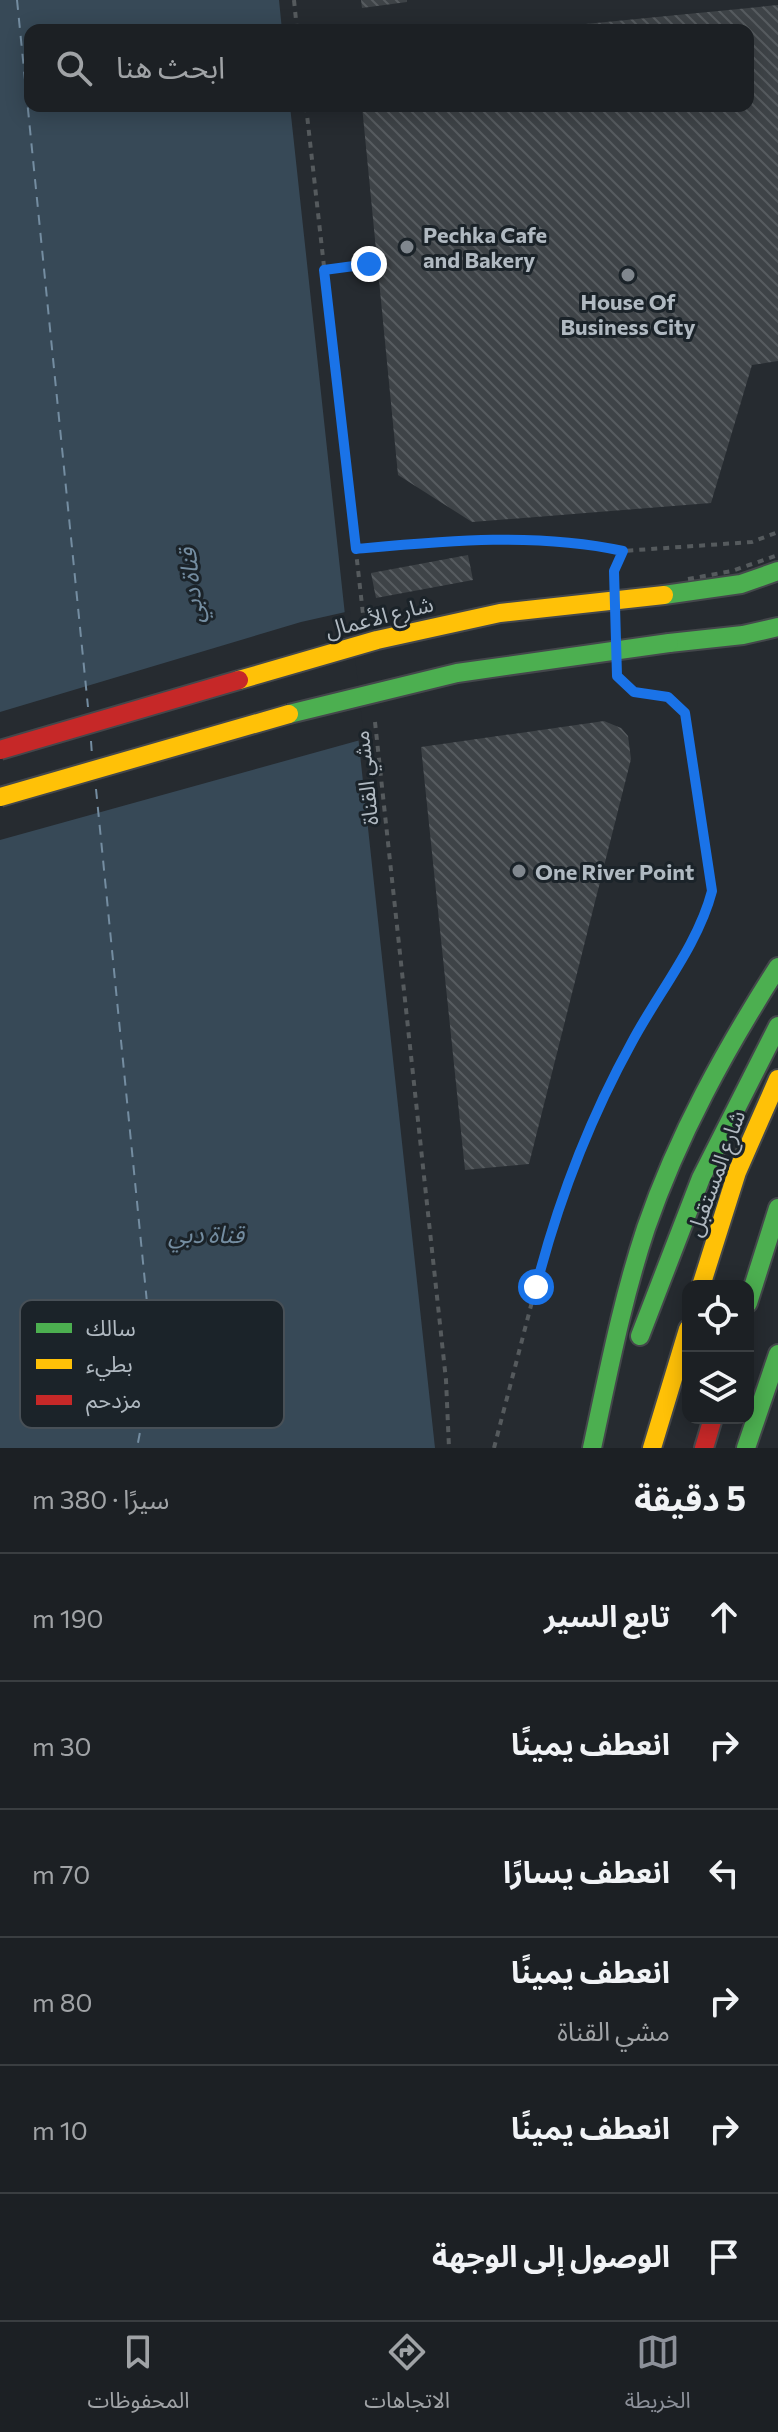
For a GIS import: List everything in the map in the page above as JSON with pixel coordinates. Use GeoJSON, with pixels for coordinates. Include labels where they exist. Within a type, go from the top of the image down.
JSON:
{"type":"FeatureCollection","features":[{"type":"Feature","properties":{"kind":"street","name":"شارع الأعمال"},"geometry":{"type":"LineString","coordinates":[[0,750],[377,640],[513,611],[741,584],[778,571]]}},
{"type":"Feature","properties":{"kind":"street"},"geometry":{"type":"LineString","coordinates":[[0,797],[337,701],[462,671],[550,655],[743,635],[778,627]]}},
{"type":"Feature","properties":{"kind":"street"},"geometry":{"type":"LineString","coordinates":[[592,1448],[631,1279],[660,1192],[710,1085],[778,967]]}},
{"type":"Feature","properties":{"kind":"street"},"geometry":{"type":"LineString","coordinates":[[602,1448],[670,1246],[699,1176],[778,1026]]}},
{"type":"Feature","properties":{"kind":"street","name":"شارع المستقبل"},"geometry":{"type":"LineString","coordinates":[[703,1280],[737,1172],[778,1079]]}},
{"type":"Feature","properties":{"kind":"street"},"geometry":{"type":"LineString","coordinates":[[754,1284],[778,1208]]}},
{"type":"Feature","properties":{"kind":"street"},"geometry":{"type":"LineString","coordinates":[[652,1448],[682,1349]]}},
{"type":"Feature","properties":{"kind":"street"},"geometry":{"type":"LineString","coordinates":[[746,1448],[778,1354]]}},
{"type":"Feature","properties":{"kind":"street"},"geometry":{"type":"LineString","coordinates":[[704,1448],[711,1424]]}},
{"type":"Feature","properties":{"kind":"path"},"geometry":{"type":"LineString","coordinates":[[294,0],[296,24]]}},
{"type":"Feature","properties":{"kind":"path"},"geometry":{"type":"LineString","coordinates":[[307,112],[365,628]]}},
{"type":"Feature","properties":{"kind":"path"},"geometry":{"type":"LineString","coordinates":[[324,270],[369,264]]}},
{"type":"Feature","properties":{"kind":"path"},"geometry":{"type":"LineString","coordinates":[[356,549],[471,538],[598,546],[623,551],[752,542],[778,532]]}},
{"type":"Feature","properties":{"kind":"path"},"geometry":{"type":"LineString","coordinates":[[614,571],[623,551]]}},
{"type":"Feature","properties":{"kind":"path"},"geometry":{"type":"LineString","coordinates":[[494,1448],[554,1217],[585,1136],[631,1043],[705,916],[712,891],[685,713],[668,697],[634,692],[617,676]]}},
{"type":"Feature","properties":{"kind":"path","name":"مشي القناة"},"geometry":{"type":"LineString","coordinates":[[373,708],[446,1380],[449,1448]]}},
{"type":"Feature","properties":{"kind":"water","name":"قناة دبي"},"geometry":{"type":"Polygon","coordinates":[[[0,0],[279,0],[281,24],[24,24],[24,112],[291,112],[435,1448],[0,1448],[0,0]]]}},
{"type":"Feature","properties":{"kind":"pier"},"geometry":{"type":"Polygon","coordinates":[[[350,611],[364,739],[0,840],[0,712],[301,622],[350,611]]]}},
{"type":"Feature","properties":{"kind":"building"},"geometry":{"type":"Polygon","coordinates":[[[361,0],[407,0],[407,2],[362,8],[361,0]]]}},
{"type":"Feature","properties":{"kind":"building"},"geometry":{"type":"Polygon","coordinates":[[[778,5],[778,361],[752,365],[711,503],[472,522],[398,475],[363,112],[754,112],[754,24],[586,24],[778,5]]]}},
{"type":"Feature","properties":{"kind":"building"},"geometry":{"type":"Polygon","coordinates":[[[468,555],[473,580],[376,598],[371,573],[468,555]]]}},
{"type":"Feature","properties":{"kind":"building","name":"One River Point"},"geometry":{"type":"Polygon","coordinates":[[[604,721],[621,728],[628,736],[631,759],[529,1164],[465,1170],[421,747],[604,721]]]}},
{"type":"Feature","properties":{"kind":"ferry route"},"geometry":{"type":"LineString","coordinates":[[17,0],[24,70]]}},
{"type":"Feature","properties":{"kind":"ferry route"},"geometry":{"type":"LineString","coordinates":[[28,112],[88,707]]}},
{"type":"Feature","properties":{"kind":"ferry route"},"geometry":{"type":"LineString","coordinates":[[91,741],[92,755]]}},
{"type":"Feature","properties":{"kind":"ferry route"},"geometry":{"type":"LineString","coordinates":[[96,789],[147,1300]]}},
{"type":"Feature","properties":{"kind":"ferry route"},"geometry":{"type":"LineString","coordinates":[[137,1448],[141,1428]]}},
{"type":"Feature","properties":{"kind":"traffic: fast"},"geometry":{"type":"LineString","coordinates":[[664,595],[741,584],[778,571]]}},
{"type":"Feature","properties":{"kind":"traffic: fast"},"geometry":{"type":"LineString","coordinates":[[669,643],[743,635],[778,627]]}},
{"type":"Feature","properties":{"kind":"traffic: fast"},"geometry":{"type":"LineString","coordinates":[[289,714],[457,673],[669,643]]}},
{"type":"Feature","properties":{"kind":"traffic: fast"},"geometry":{"type":"LineString","coordinates":[[592,1448],[630,1282],[659,1193],[704,1094],[778,967]]}},
{"type":"Feature","properties":{"kind":"traffic: fast"},"geometry":{"type":"LineString","coordinates":[[640,1336],[701,1178],[778,1026]]}},
{"type":"Feature","properties":{"kind":"traffic: fast"},"geometry":{"type":"LineString","coordinates":[[754,1284],[778,1208]]}},
{"type":"Feature","properties":{"kind":"traffic: fast"},"geometry":{"type":"LineString","coordinates":[[746,1448],[778,1354]]}},
{"type":"Feature","properties":{"kind":"traffic: slow"},"geometry":{"type":"LineString","coordinates":[[239,680],[377,640],[500,613],[664,595]]}},
{"type":"Feature","properties":{"kind":"traffic: slow"},"geometry":{"type":"LineString","coordinates":[[0,797],[289,714]]}},
{"type":"Feature","properties":{"kind":"traffic: slow"},"geometry":{"type":"LineString","coordinates":[[703,1280],[737,1172],[778,1079]]}},
{"type":"Feature","properties":{"kind":"traffic: slow"},"geometry":{"type":"LineString","coordinates":[[652,1448],[682,1349]]}},
{"type":"Feature","properties":{"kind":"traffic: jam"},"geometry":{"type":"LineString","coordinates":[[0,750],[239,680]]}},
{"type":"Feature","properties":{"kind":"traffic: jam"},"geometry":{"type":"LineString","coordinates":[[704,1448],[711,1424]]}},
{"type":"Feature","properties":{"kind":"place","name":"Pechka Cafe and Bakery"},"geometry":{"type":"Point","coordinates":[407,247]}},
{"type":"Feature","properties":{"kind":"place","name":"House Of Business City"},"geometry":{"type":"Point","coordinates":[628,275]}},
{"type":"Feature","properties":{"kind":"place","name":"One River Point"},"geometry":{"type":"Point","coordinates":[519,871]}},
{"type":"Feature","properties":{"kind":"route"},"geometry":{"type":"LineString","coordinates":[[369,264],[324,270],[356,549],[471,538],[598,546],[623,551],[614,571],[617,676],[634,692],[668,697],[685,713],[690,738],[712,891],[705,916],[631,1043],[585,1136],[554,1217],[536,1287]]}}]}
